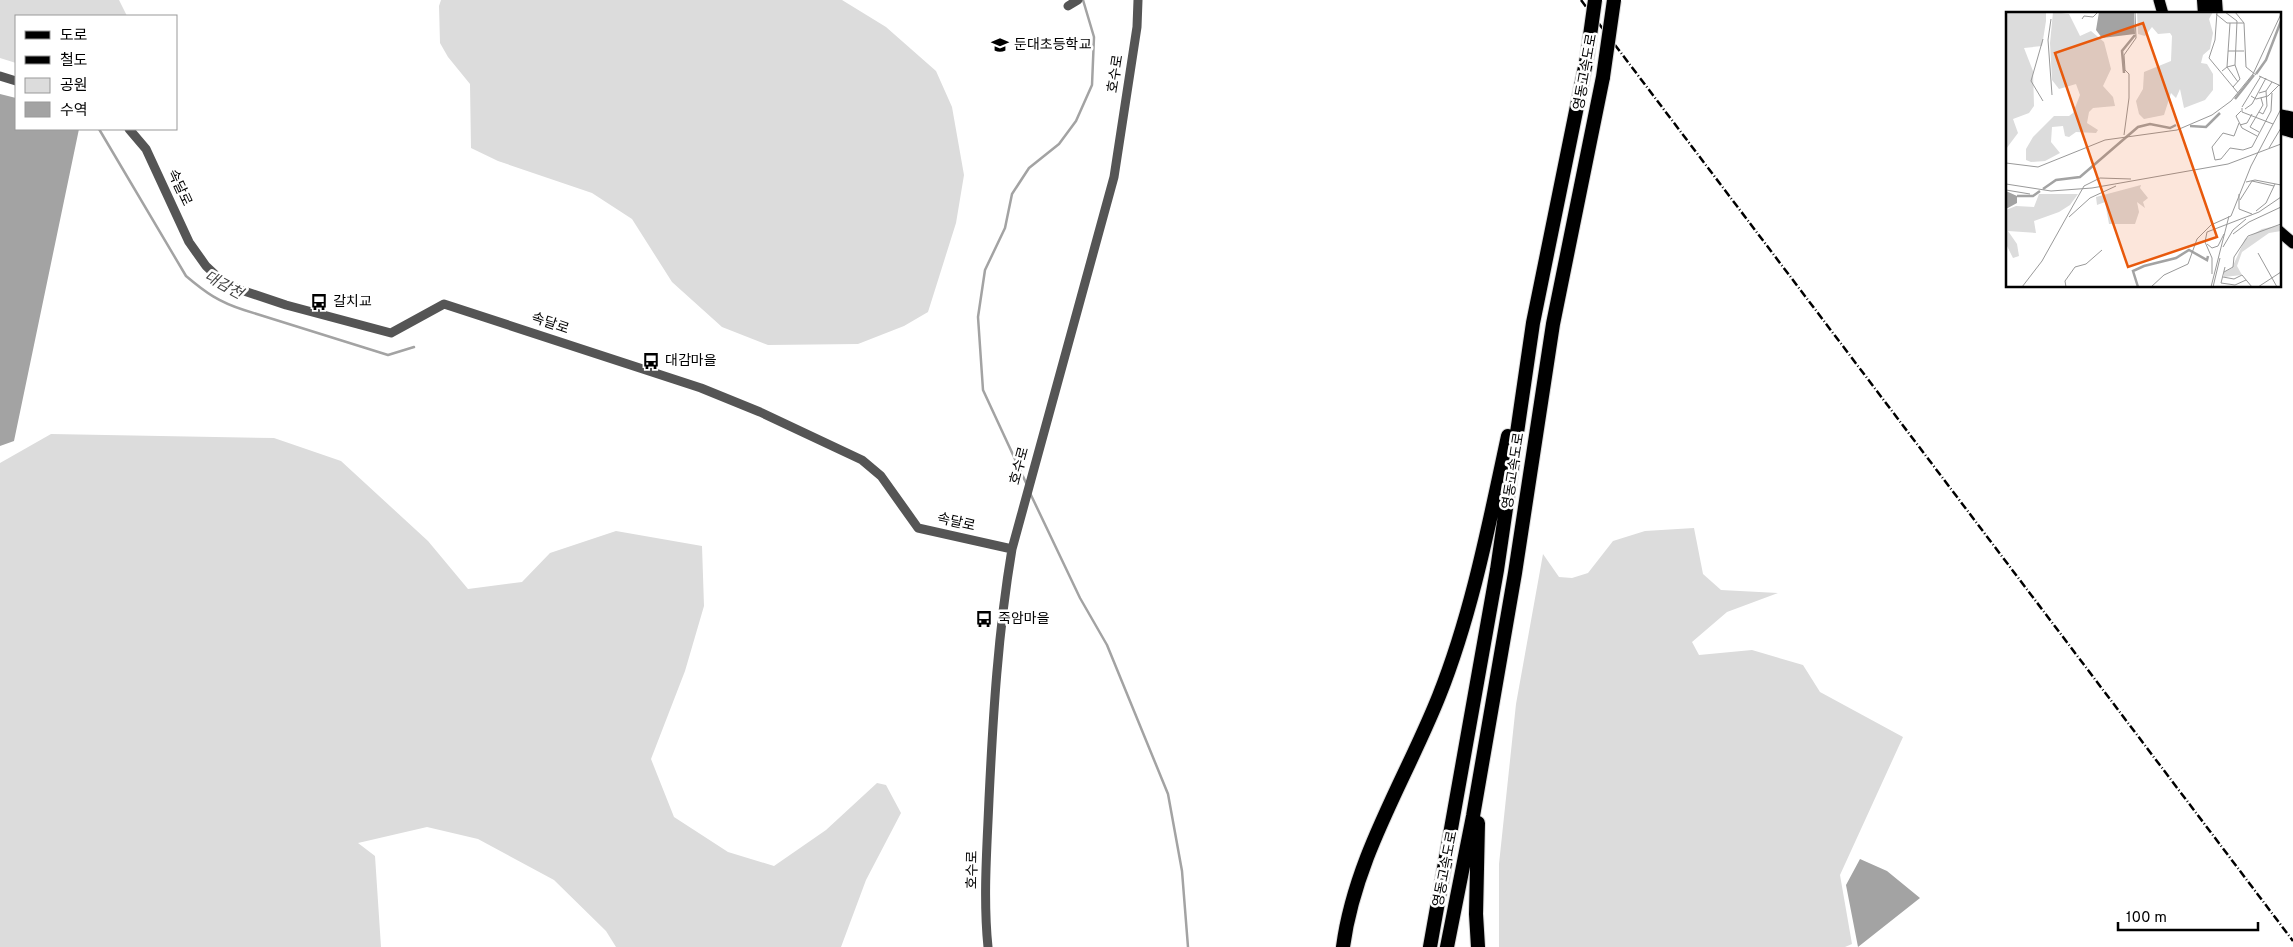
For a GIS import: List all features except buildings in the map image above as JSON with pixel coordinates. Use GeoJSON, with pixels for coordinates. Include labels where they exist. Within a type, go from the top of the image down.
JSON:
{"type":"FeatureCollection","features":[{"type":"Feature","properties":{"kind":"highway","name":"영동고속도로"},"geometry":{"type":"LineString","coordinates":[[1430,947],[1497,570],[1533,323],[1587,57],[1595,0]]}},
{"type":"Feature","properties":{"kind":"highway","name":"영동고속도로"},"geometry":{"type":"LineString","coordinates":[[1446,947],[1480,777],[1515,573],[1553,324],[1603,77],[1614,0]]}},
{"type":"Feature","properties":{"kind":"highway"},"geometry":{"type":"LineString","coordinates":[[2280,116],[2293,119]]}},
{"type":"Feature","properties":{"kind":"highway"},"geometry":{"type":"LineString","coordinates":[[2280,127],[2293,131]]}},
{"type":"Feature","properties":{"kind":"highway"},"geometry":{"type":"LineString","coordinates":[[1343,947],[1359,880],[1384,819],[1427,726],[1456,647],[1487,534],[1533,323]]}},
{"type":"Feature","properties":{"kind":"highway"},"geometry":{"type":"LineString","coordinates":[[1478,947],[1476,914],[1480,777]]}},
{"type":"Feature","properties":{"kind":"main road"},"geometry":{"type":"LineString","coordinates":[[2280,232],[2293,243]]}},
{"type":"Feature","properties":{"kind":"street"},"geometry":{"type":"LineString","coordinates":[[1068,6],[1078,0]]}},
{"type":"Feature","properties":{"kind":"street","name":"호수로"},"geometry":{"type":"LineString","coordinates":[[988,947],[986,875],[991,754],[1002,606],[1012,549],[1114,177],[1137,27],[1138,0]]}},
{"type":"Feature","properties":{"kind":"street"},"geometry":{"type":"LineString","coordinates":[[0,76],[15,81]]}},
{"type":"Feature","properties":{"kind":"street","name":"속달로"},"geometry":{"type":"LineString","coordinates":[[130,130],[146,149],[189,242],[206,266],[224,282],[241,290],[286,305],[391,333],[444,304],[671,377],[760,412],[862,460],[881,476],[918,528],[1012,549]]}},
{"type":"Feature","properties":{"kind":"green space"},"geometry":{"type":"Polygon","coordinates":[[[0,0],[119,0],[126,15],[15,15],[15,63],[0,58],[0,0]]]}},
{"type":"Feature","properties":{"kind":"green space"},"geometry":{"type":"Polygon","coordinates":[[[441,0],[842,0],[886,27],[936,71],[952,107],[964,175],[956,223],[928,312],[904,326],[858,344],[768,345],[722,327],[672,282],[632,219],[592,193],[498,161],[471,148],[470,84],[448,57],[440,43],[439,6],[441,0]]]}},
{"type":"Feature","properties":{"kind":"green space"},"geometry":{"type":"Polygon","coordinates":[[[51,434],[274,438],[341,461],[428,541],[468,589],[522,582],[550,553],[616,531],[702,546],[704,606],[685,671],[651,759],[674,817],[728,852],[774,866],[826,830],[877,783],[886,785],[901,813],[866,880],[841,947],[616,947],[606,931],[554,880],[478,839],[427,827],[358,843],[375,856],[381,947],[0,947],[0,463],[51,434]]]}},
{"type":"Feature","properties":{"kind":"green space"},"geometry":{"type":"Polygon","coordinates":[[[1694,528],[1703,574],[1721,590],[1778,593],[1727,612],[1692,642],[1699,655],[1752,650],[1803,665],[1820,692],[1903,737],[1840,875],[1852,944],[1845,947],[1499,947],[1499,864],[1516,704],[1543,554],[1559,577],[1572,578],[1588,573],[1613,541],[1645,531],[1694,528]]]}},
{"type":"Feature","properties":{"kind":"water"},"geometry":{"type":"Polygon","coordinates":[[[0,94],[15,98],[15,130],[79,130],[14,441],[0,446],[0,94]]]}},
{"type":"Feature","properties":{"kind":"water"},"geometry":{"type":"Polygon","coordinates":[[[1860,859],[1887,871],[1920,898],[1858,947],[1846,885],[1860,859]]]}},
{"type":"Feature","properties":{"kind":"waterway"},"geometry":{"type":"LineString","coordinates":[[1027,485],[983,390],[978,317],[985,270],[1005,228],[1012,194],[1029,168],[1059,144],[1076,121],[1092,85],[1094,37],[1083,0]]}},
{"type":"Feature","properties":{"kind":"waterway","name":"대감천"},"geometry":{"type":"LineString","coordinates":[[100,130],[186,276],[207,292],[235,307],[388,355],[414,347]]}},
{"type":"Feature","properties":{"kind":"waterway"},"geometry":{"type":"LineString","coordinates":[[1030,493],[1080,598],[1107,645],[1168,794],[1182,871],[1188,947]]}},
{"type":"Feature","properties":{"kind":"railway"},"geometry":{"type":"LineString","coordinates":[[1581,0],[2293,941]]}},
{"type":"Feature","properties":{"kind":"place","name":"둔대초등학교"},"geometry":{"type":"Point","coordinates":[1000,45]}},
{"type":"Feature","properties":{"kind":"place","name":"갈치교"},"geometry":{"type":"Point","coordinates":[319,302]}},
{"type":"Feature","properties":{"kind":"place","name":"대감마을"},"geometry":{"type":"Point","coordinates":[651,361]}},
{"type":"Feature","properties":{"kind":"place","name":"죽암마을"},"geometry":{"type":"Point","coordinates":[984,619]}}]}
